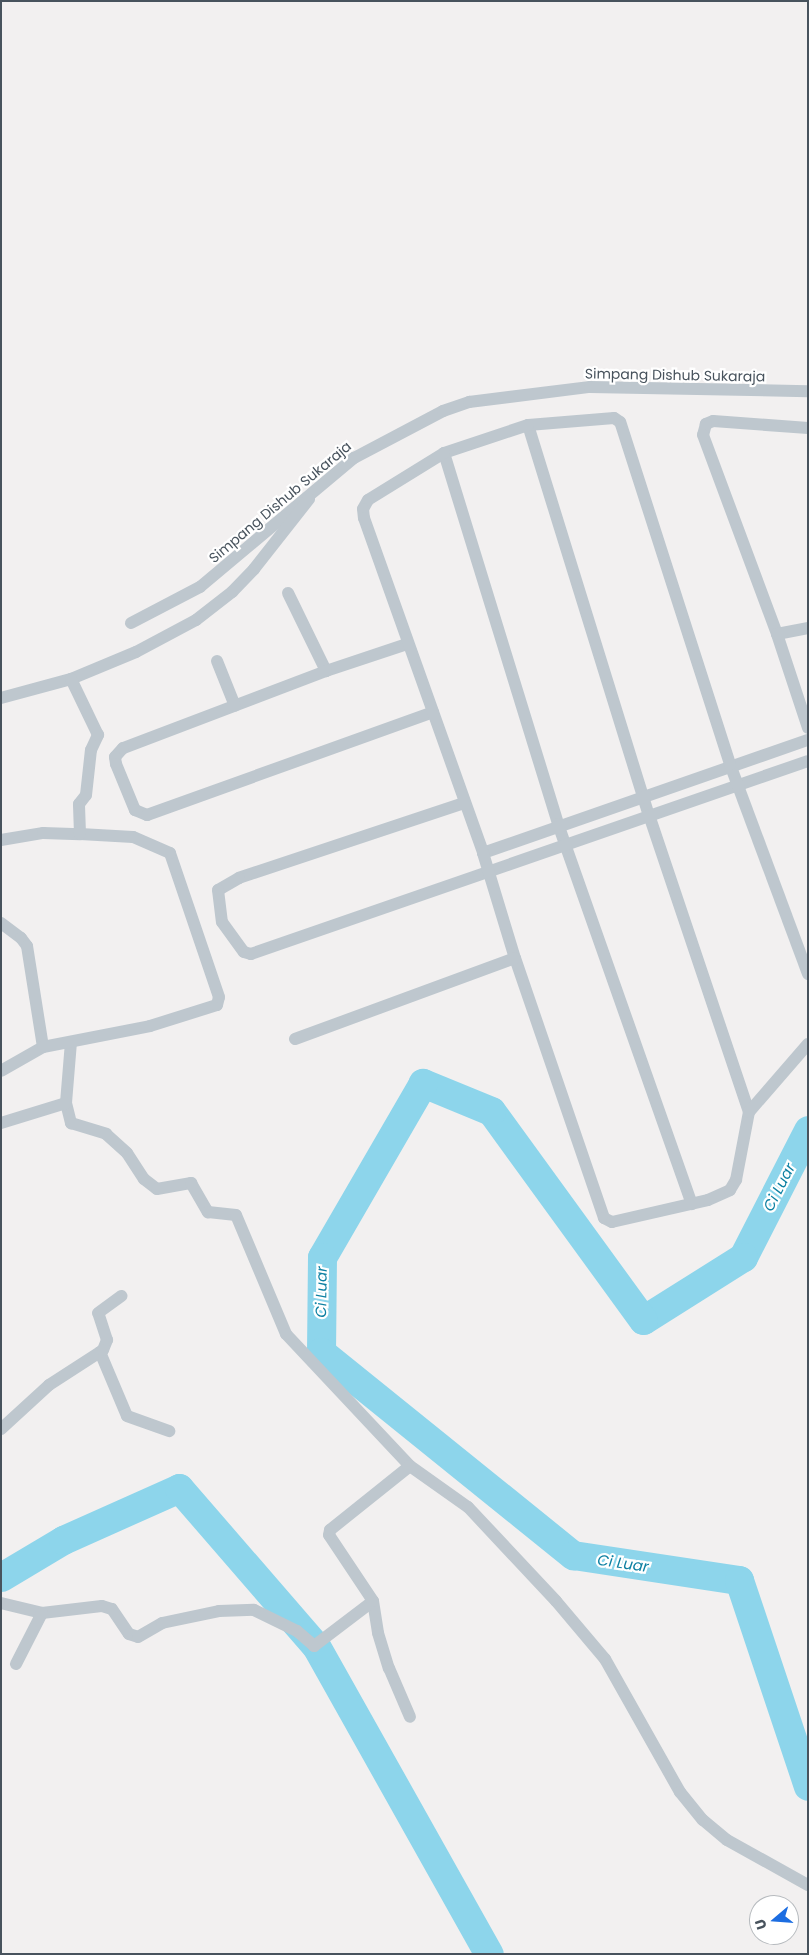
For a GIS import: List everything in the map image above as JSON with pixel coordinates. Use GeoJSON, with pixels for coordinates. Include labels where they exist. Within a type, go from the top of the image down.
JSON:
{"type":"FeatureCollection","features":[{"type":"Feature","properties":{"kind":"street","name":"Simpang Dishub Sukaraja"},"geometry":{"type":"LineString","coordinates":[[131,623],[200,587],[316,488],[380,442],[443,411],[469,402],[590,387],[808,391]]}},
{"type":"Feature","properties":{"kind":"street"},"geometry":{"type":"LineString","coordinates":[[808,974],[730,764],[623,426],[614,418],[528,426],[444,453],[368,500],[363,509],[407,644],[483,853],[515,958],[604,1218],[612,1222],[692,1204],[726,1194],[734,1186],[749,1112],[808,1044]]}},
{"type":"Feature","properties":{"kind":"street"},"geometry":{"type":"LineString","coordinates":[[808,428],[713,421],[704,429],[705,443],[777,634],[808,728]]}},
{"type":"Feature","properties":{"kind":"street"},"geometry":{"type":"LineString","coordinates":[[528,426],[649,815],[749,1112]]}},
{"type":"Feature","properties":{"kind":"street"},"geometry":{"type":"LineString","coordinates":[[444,453],[558,824],[692,1204]]}},
{"type":"Feature","properties":{"kind":"street"},"geometry":{"type":"LineString","coordinates":[[1,698],[71,679],[136,652],[211,610],[254,569],[316,488]]}},
{"type":"Feature","properties":{"kind":"street"},"geometry":{"type":"LineString","coordinates":[[288,593],[326,671]]}},
{"type":"Feature","properties":{"kind":"street"},"geometry":{"type":"LineString","coordinates":[[777,634],[808,628]]}},
{"type":"Feature","properties":{"kind":"street"},"geometry":{"type":"LineString","coordinates":[[407,644],[326,671],[118,752],[116,764],[135,810],[147,815],[164,811],[433,712]]}},
{"type":"Feature","properties":{"kind":"street"},"geometry":{"type":"LineString","coordinates":[[217,661],[235,706]]}},
{"type":"Feature","properties":{"kind":"street"},"geometry":{"type":"LineString","coordinates":[[71,679],[98,735],[92,750],[86,794],[79,804],[80,834]]}},
{"type":"Feature","properties":{"kind":"street"},"geometry":{"type":"LineString","coordinates":[[483,853],[558,824],[730,764],[808,740]]}},
{"type":"Feature","properties":{"kind":"street"},"geometry":{"type":"LineString","coordinates":[[464,803],[239,878],[218,890],[222,922],[244,952],[251,954],[808,761]]}},
{"type":"Feature","properties":{"kind":"street"},"geometry":{"type":"LineString","coordinates":[[1,840],[43,833],[133,837],[170,853],[219,997],[216,1005],[150,1026],[43,1047],[1,1071]]}},
{"type":"Feature","properties":{"kind":"street"},"geometry":{"type":"LineString","coordinates":[[1,923],[21,938],[27,946],[43,1047]]}},
{"type":"Feature","properties":{"kind":"street"},"geometry":{"type":"LineString","coordinates":[[294,1039],[515,958]]}},
{"type":"Feature","properties":{"kind":"street"},"geometry":{"type":"LineString","coordinates":[[71,1042],[66,1102],[73,1126],[98,1130],[112,1139],[150,1184],[163,1189],[191,1183],[208,1212],[236,1215],[286,1334],[410,1466],[468,1507],[512,1552],[605,1660],[680,1792],[703,1820],[727,1840],[808,1884]]}},
{"type":"Feature","properties":{"kind":"street"},"geometry":{"type":"LineString","coordinates":[[1,1123],[66,1102]]}},
{"type":"Feature","properties":{"kind":"street"},"geometry":{"type":"LineString","coordinates":[[1,1429],[49,1385],[100,1352],[107,1340],[98,1312],[121,1296]]}},
{"type":"Feature","properties":{"kind":"street"},"geometry":{"type":"LineString","coordinates":[[100,1352],[127,1416],[169,1431]]}},
{"type":"Feature","properties":{"kind":"street"},"geometry":{"type":"LineString","coordinates":[[410,1466],[329,1532],[368,1604],[383,1650],[410,1717]]}},
{"type":"Feature","properties":{"kind":"street"},"geometry":{"type":"LineString","coordinates":[[1,1603],[42,1612],[102,1606],[112,1609],[129,1634],[138,1637],[162,1623],[219,1610],[254,1610],[297,1631],[314,1646],[368,1604]]}},
{"type":"Feature","properties":{"kind":"street"},"geometry":{"type":"LineString","coordinates":[[16,1664],[42,1612]]}},
{"type":"Feature","properties":{"kind":"waterway","name":"Ci Luar"},"geometry":{"type":"LineString","coordinates":[[808,1130],[743,1257],[643,1320],[491,1111],[423,1083],[322,1257],[321,1352],[573,1555],[739,1580],[808,1786]]}},
{"type":"Feature","properties":{"kind":"waterway","name":"Ci Luar"},"geometry":{"type":"LineString","coordinates":[[1,1577],[63,1540],[179,1488],[316,1646],[489,1954]]}}]}
